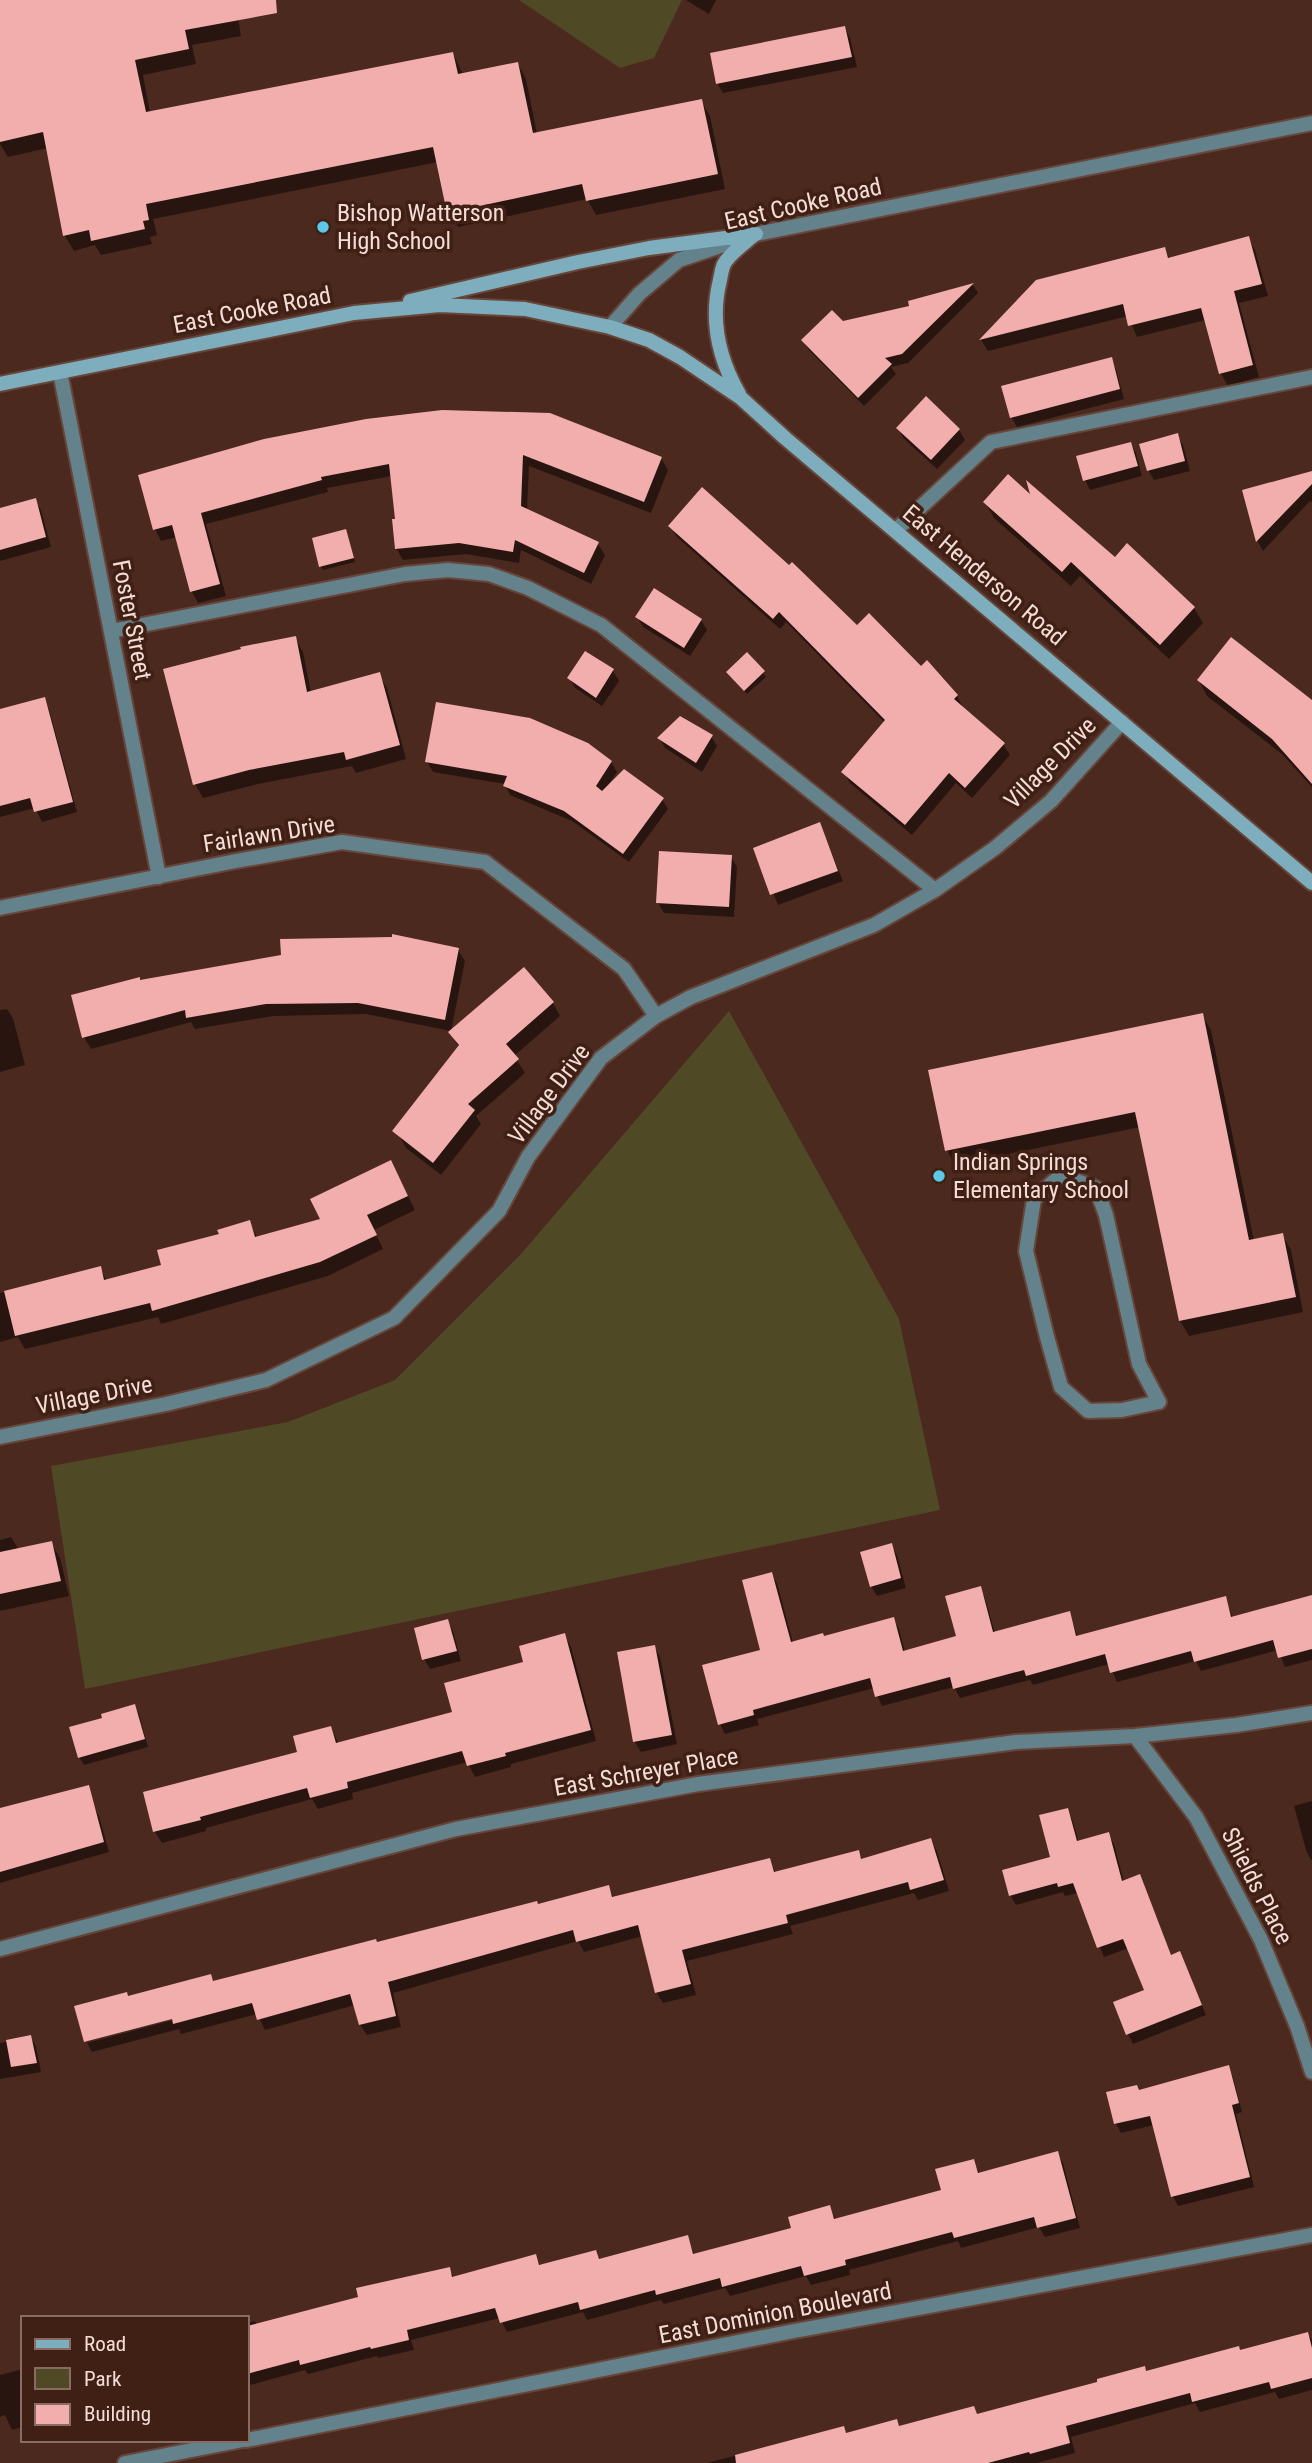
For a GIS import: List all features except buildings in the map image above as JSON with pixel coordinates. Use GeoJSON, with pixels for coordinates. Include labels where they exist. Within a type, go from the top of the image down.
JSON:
{"type":"FeatureCollection","features":[{"type":"Feature","properties":{"kind":"main road"},"geometry":{"type":"LineString","coordinates":[[354,313],[578,262],[649,248],[755,233]]}},
{"type":"Feature","properties":{"kind":"main road"},"geometry":{"type":"LineString","coordinates":[[741,398],[728,374],[719,347],[717,291],[724,264],[755,233]]}},
{"type":"Feature","properties":{"kind":"main road","name":"East Cooke Road"},"geometry":{"type":"LineString","coordinates":[[0,384],[354,313],[440,305],[525,309],[610,327]]}},
{"type":"Feature","properties":{"kind":"main road","name":"East Henderson Road"},"geometry":{"type":"LineString","coordinates":[[610,327],[649,340],[680,357],[741,398],[1312,883]]}},
{"type":"Feature","properties":{"kind":"street","name":"East Cooke Road"},"geometry":{"type":"LineString","coordinates":[[610,327],[639,294],[678,260],[755,233],[1312,123]]}},
{"type":"Feature","properties":{"kind":"street","name":"Foster Street"},"geometry":{"type":"LineString","coordinates":[[60,372],[159,877]]}},
{"type":"Feature","properties":{"kind":"street"},"geometry":{"type":"LineString","coordinates":[[896,530],[991,442],[1312,377]]}},
{"type":"Feature","properties":{"kind":"street"},"geometry":{"type":"LineString","coordinates":[[111,631],[405,574],[448,570],[489,575],[528,588],[601,625],[935,890]]}},
{"type":"Feature","properties":{"kind":"street","name":"Village Drive"},"geometry":{"type":"LineString","coordinates":[[0,1437],[166,1404],[266,1380],[394,1318],[499,1211],[528,1157],[601,1058],[656,1016],[691,997],[874,925],[935,890],[995,848],[1051,801],[1122,722]]}},
{"type":"Feature","properties":{"kind":"street","name":"Fairlawn Drive"},"geometry":{"type":"LineString","coordinates":[[0,908],[342,842],[485,862],[624,969],[656,1016]]}},
{"type":"Feature","properties":{"kind":"street"},"geometry":{"type":"LineString","coordinates":[[1061,1175],[1096,1188],[1105,1214],[1139,1364],[1159,1402],[1122,1410],[1088,1411],[1061,1387],[1026,1251],[1034,1199],[1061,1175]]}},
{"type":"Feature","properties":{"kind":"street","name":"East Schreyer Place"},"geometry":{"type":"LineString","coordinates":[[0,1950],[456,1829],[698,1784],[1002,1744],[1135,1736],[1236,1725],[1312,1713]]}},
{"type":"Feature","properties":{"kind":"street","name":"Shields Place"},"geometry":{"type":"LineString","coordinates":[[1135,1736],[1196,1817],[1209,1841],[1261,1940],[1297,2026],[1312,2072]]}},
{"type":"Feature","properties":{"kind":"street","name":"East Dominion Boulevard"},"geometry":{"type":"LineString","coordinates":[[248,2439],[789,2332],[1312,2235]]}},
{"type":"Feature","properties":{"kind":"street","name":"East Dominion Boulevard"},"geometry":{"type":"LineString","coordinates":[[125,2463],[235,2442]]}},
{"type":"Feature","properties":{"kind":"green space"},"geometry":{"type":"Polygon","coordinates":[[[519,0],[682,0],[654,58],[620,68],[519,0]]]}},
{"type":"Feature","properties":{"kind":"green space"},"geometry":{"type":"Polygon","coordinates":[[[729,1011],[899,1319],[940,1510],[85,1689],[51,1466],[288,1422],[395,1380],[521,1254],[729,1011]]]}},
{"type":"Feature","properties":{"kind":"place","name":"Bishop Watterson High School"},"geometry":{"type":"Point","coordinates":[323,227]}},
{"type":"Feature","properties":{"kind":"place","name":"Indian Springs Elementary School"},"geometry":{"type":"Point","coordinates":[939,1176]}}]}
